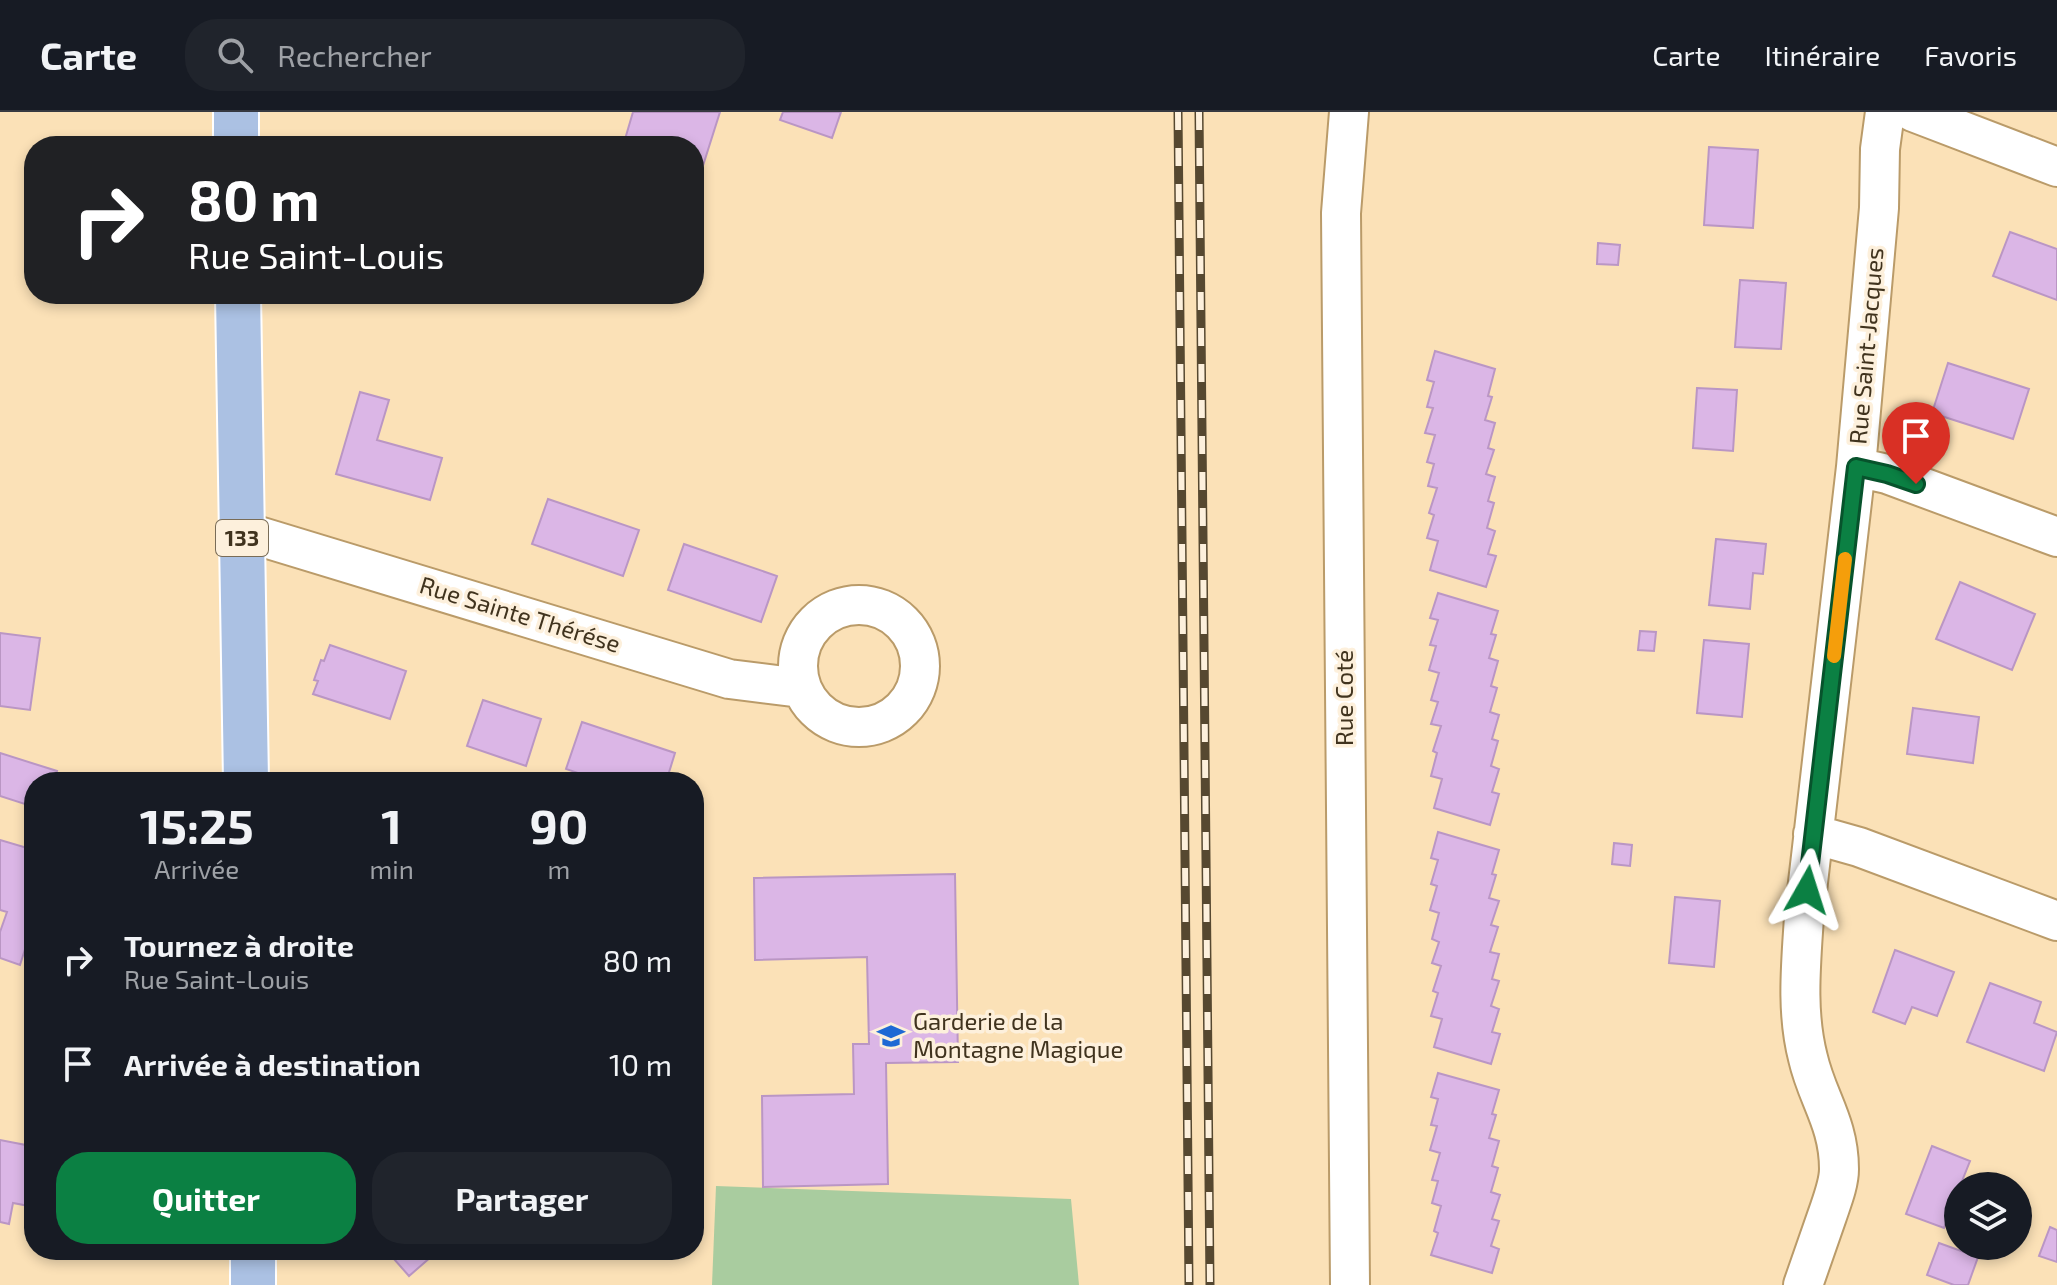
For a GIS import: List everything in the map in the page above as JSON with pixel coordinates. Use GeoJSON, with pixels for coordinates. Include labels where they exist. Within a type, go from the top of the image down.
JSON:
{"type":"FeatureCollection","features":[{"type":"Feature","properties":{"kind":"main road"},"geometry":{"type":"LineString","coordinates":[[236,112],[236,136]]}},
{"type":"Feature","properties":{"kind":"main road","name":"133"},"geometry":{"type":"LineString","coordinates":[[238,304],[246,772]]}},
{"type":"Feature","properties":{"kind":"main road"},"geometry":{"type":"LineString","coordinates":[[253,1260],[253,1285]]}},
{"type":"Feature","properties":{"kind":"street","name":"Rue Coté"},"geometry":{"type":"LineString","coordinates":[[1349,112],[1341,213],[1350,1285]]}},
{"type":"Feature","properties":{"kind":"street","name":"Rue Saint-Jacques"},"geometry":{"type":"LineString","coordinates":[[1803,1285],[1834,1197],[1839,1172],[1838,1146],[1832,1121],[1803,1040],[1800,985],[1804,917],[1856,467],[1885,112]]}},
{"type":"Feature","properties":{"kind":"street"},"geometry":{"type":"LineString","coordinates":[[1913,112],[2057,167]]}},
{"type":"Feature","properties":{"kind":"street"},"geometry":{"type":"LineString","coordinates":[[1856,467],[1887,474],[2057,537]]}},
{"type":"Feature","properties":{"kind":"street","name":"Rue Sainte Thérése"},"geometry":{"type":"LineString","coordinates":[[242,531],[729,679],[801,688]]}},
{"type":"Feature","properties":{"kind":"street"},"geometry":{"type":"LineString","coordinates":[[1813,834],[1859,847],[2057,921]]}},
{"type":"Feature","properties":{"kind":"green space"},"geometry":{"type":"Polygon","coordinates":[[[716,1186],[1071,1199],[1079,1285],[712,1285],[716,1186]]]}},
{"type":"Feature","properties":{"kind":"building"},"geometry":{"type":"Polygon","coordinates":[[[633,112],[720,112],[704,162],[704,136],[626,136],[633,112]]]}},
{"type":"Feature","properties":{"kind":"building"},"geometry":{"type":"Polygon","coordinates":[[[783,112],[841,112],[832,138],[780,120],[783,112]]]}},
{"type":"Feature","properties":{"kind":"building"},"geometry":{"type":"Polygon","coordinates":[[[1709,147],[1758,150],[1753,228],[1704,225],[1709,147]]]}},
{"type":"Feature","properties":{"kind":"building"},"geometry":{"type":"Polygon","coordinates":[[[2010,232],[2057,249],[2057,300],[1993,276],[2010,232]]]}},
{"type":"Feature","properties":{"kind":"building"},"geometry":{"type":"Polygon","coordinates":[[[1598,243],[1620,245],[1618,265],[1597,264],[1598,243]]]}},
{"type":"Feature","properties":{"kind":"building"},"geometry":{"type":"Polygon","coordinates":[[[1740,280],[1786,283],[1781,349],[1735,347],[1740,280]]]}},
{"type":"Feature","properties":{"kind":"building"},"geometry":{"type":"Polygon","coordinates":[[[1435,351],[1495,369],[1488,396],[1492,397],[1485,420],[1495,423],[1488,448],[1494,450],[1486,474],[1495,477],[1488,501],[1494,503],[1487,528],[1495,531],[1488,554],[1496,556],[1486,587],[1430,570],[1438,541],[1427,538],[1434,515],[1429,513],[1437,488],[1428,486],[1434,464],[1427,462],[1435,435],[1425,433],[1433,408],[1427,407],[1434,382],[1427,380],[1435,351]]]}},
{"type":"Feature","properties":{"kind":"building"},"geometry":{"type":"Polygon","coordinates":[[[1948,363],[2029,389],[2013,439],[1932,413],[1948,363]]]}},
{"type":"Feature","properties":{"kind":"building"},"geometry":{"type":"Polygon","coordinates":[[[1697,388],[1737,390],[1733,451],[1693,448],[1697,388]]]}},
{"type":"Feature","properties":{"kind":"building"},"geometry":{"type":"Polygon","coordinates":[[[360,392],[389,400],[377,440],[442,458],[430,500],[336,474],[360,392]]]}},
{"type":"Feature","properties":{"kind":"building"},"geometry":{"type":"Polygon","coordinates":[[[548,499],[639,530],[623,576],[532,544],[548,499]]]}},
{"type":"Feature","properties":{"kind":"building"},"geometry":{"type":"Polygon","coordinates":[[[1716,539],[1766,544],[1763,574],[1753,573],[1750,609],[1709,605],[1716,539]]]}},
{"type":"Feature","properties":{"kind":"building"},"geometry":{"type":"Polygon","coordinates":[[[684,544],[777,576],[761,622],[668,590],[684,544]]]}},
{"type":"Feature","properties":{"kind":"building"},"geometry":{"type":"Polygon","coordinates":[[[1960,582],[2035,614],[2012,670],[1936,639],[1960,582]]]}},
{"type":"Feature","properties":{"kind":"building"},"geometry":{"type":"Polygon","coordinates":[[[1438,593],[1498,611],[1491,634],[1496,635],[1489,658],[1498,661],[1491,686],[1497,688],[1490,712],[1499,715],[1492,739],[1498,741],[1491,766],[1499,769],[1492,792],[1499,794],[1490,825],[1434,808],[1442,779],[1431,776],[1437,753],[1433,751],[1441,726],[1431,724],[1438,702],[1431,700],[1439,673],[1429,670],[1436,646],[1430,645],[1438,620],[1430,618],[1438,593]]]}},
{"type":"Feature","properties":{"kind":"building"},"geometry":{"type":"Polygon","coordinates":[[[1640,631],[1656,632],[1654,651],[1638,650],[1640,631]]]}},
{"type":"Feature","properties":{"kind":"building"},"geometry":{"type":"Polygon","coordinates":[[[0,633],[40,638],[30,710],[0,706],[0,633]]]}},
{"type":"Feature","properties":{"kind":"building"},"geometry":{"type":"Polygon","coordinates":[[[1704,640],[1749,644],[1742,717],[1697,713],[1704,640]]]}},
{"type":"Feature","properties":{"kind":"building"},"geometry":{"type":"Polygon","coordinates":[[[330,645],[406,671],[390,719],[313,694],[318,681],[314,680],[330,645]]]}},
{"type":"Feature","properties":{"kind":"building"},"geometry":{"type":"Polygon","coordinates":[[[483,700],[541,719],[526,766],[467,746],[483,700]]]}},
{"type":"Feature","properties":{"kind":"building"},"geometry":{"type":"Polygon","coordinates":[[[1913,708],[1979,717],[1973,763],[1907,754],[1913,708]]]}},
{"type":"Feature","properties":{"kind":"building"},"geometry":{"type":"Polygon","coordinates":[[[582,722],[675,753],[669,772],[575,772],[566,769],[582,722]]]}},
{"type":"Feature","properties":{"kind":"building"},"geometry":{"type":"Polygon","coordinates":[[[0,753],[57,771],[24,772],[24,804],[0,796],[0,753]]]}},
{"type":"Feature","properties":{"kind":"building"},"geometry":{"type":"Polygon","coordinates":[[[1438,832],[1499,850],[1489,898],[1499,901],[1491,925],[1498,927],[1490,952],[1499,954],[1492,979],[1499,981],[1491,1006],[1499,1009],[1492,1032],[1500,1034],[1491,1064],[1434,1047],[1442,1019],[1431,1016],[1438,993],[1433,991],[1441,966],[1432,963],[1439,942],[1432,939],[1439,913],[1430,910],[1437,886],[1431,884],[1438,860],[1431,858],[1438,832]]]}},
{"type":"Feature","properties":{"kind":"building"},"geometry":{"type":"Polygon","coordinates":[[[0,840],[24,847],[24,952],[20,965],[0,958],[0,932],[7,912],[0,910],[0,840]]]}},
{"type":"Feature","properties":{"kind":"building"},"geometry":{"type":"Polygon","coordinates":[[[1614,843],[1632,845],[1630,866],[1612,864],[1614,843]]]}},
{"type":"Feature","properties":{"kind":"building"},"geometry":{"type":"Polygon","coordinates":[[[955,874],[958,1062],[886,1063],[888,1184],[763,1187],[762,1096],[854,1094],[853,1044],[869,1044],[867,957],[755,960],[754,878],[955,874]]]}},
{"type":"Feature","properties":{"kind":"building"},"geometry":{"type":"Polygon","coordinates":[[[1675,897],[1720,901],[1714,967],[1669,963],[1675,897]]]}},
{"type":"Feature","properties":{"kind":"building"},"geometry":{"type":"Polygon","coordinates":[[[1895,950],[1954,972],[1937,1016],[1912,1007],[1905,1024],[1873,1012],[1895,950]]]}},
{"type":"Feature","properties":{"kind":"building"},"geometry":{"type":"Polygon","coordinates":[[[1990,983],[2041,1002],[2034,1023],[2057,1032],[2044,1071],[1967,1042],[1990,983]]]}},
{"type":"Feature","properties":{"kind":"building"},"geometry":{"type":"Polygon","coordinates":[[[1438,1073],[1499,1090],[1489,1138],[1499,1141],[1492,1166],[1498,1168],[1491,1192],[1500,1195],[1492,1219],[1499,1221],[1491,1246],[1499,1249],[1492,1273],[1431,1255],[1438,1233],[1434,1231],[1441,1206],[1432,1203],[1438,1181],[1432,1180],[1440,1153],[1430,1150],[1437,1126],[1431,1125],[1438,1099],[1431,1097],[1438,1073]]]}},
{"type":"Feature","properties":{"kind":"building"},"geometry":{"type":"Polygon","coordinates":[[[0,1140],[24,1145],[24,1205],[13,1203],[9,1224],[0,1222],[0,1140]]]}},
{"type":"Feature","properties":{"kind":"building"},"geometry":{"type":"Polygon","coordinates":[[[1932,1146],[1970,1161],[1966,1172],[1944,1172],[1944,1228],[1906,1214],[1932,1146]]]}},
{"type":"Feature","properties":{"kind":"building"},"geometry":{"type":"Polygon","coordinates":[[[2050,1227],[2057,1230],[2057,1262],[2039,1256],[2050,1227]]]}},
{"type":"Feature","properties":{"kind":"building"},"geometry":{"type":"Polygon","coordinates":[[[1939,1243],[1944,1245],[1944,1260],[1977,1260],[1968,1285],[1954,1285],[1927,1275],[1939,1243]]]}},
{"type":"Feature","properties":{"kind":"building"},"geometry":{"type":"Polygon","coordinates":[[[395,1260],[427,1260],[409,1276],[395,1260]]]}},
{"type":"Feature","properties":{"kind":"railway"},"geometry":{"type":"LineString","coordinates":[[1178,112],[1189,1285]]}},
{"type":"Feature","properties":{"kind":"railway"},"geometry":{"type":"LineString","coordinates":[[1199,112],[1210,1285]]}},
{"type":"Feature","properties":{"kind":"slow traffic"},"geometry":{"type":"LineString","coordinates":[[1834,656],[1845,559]]}},
{"type":"Feature","properties":{"kind":"place","name":"Garderie de la Montagne Magique"},"geometry":{"type":"Point","coordinates":[891,1036]}},
{"type":"Feature","properties":{"kind":"route"},"geometry":{"type":"LineString","coordinates":[[1807,890],[1856,467],[1916,484]]}}]}
